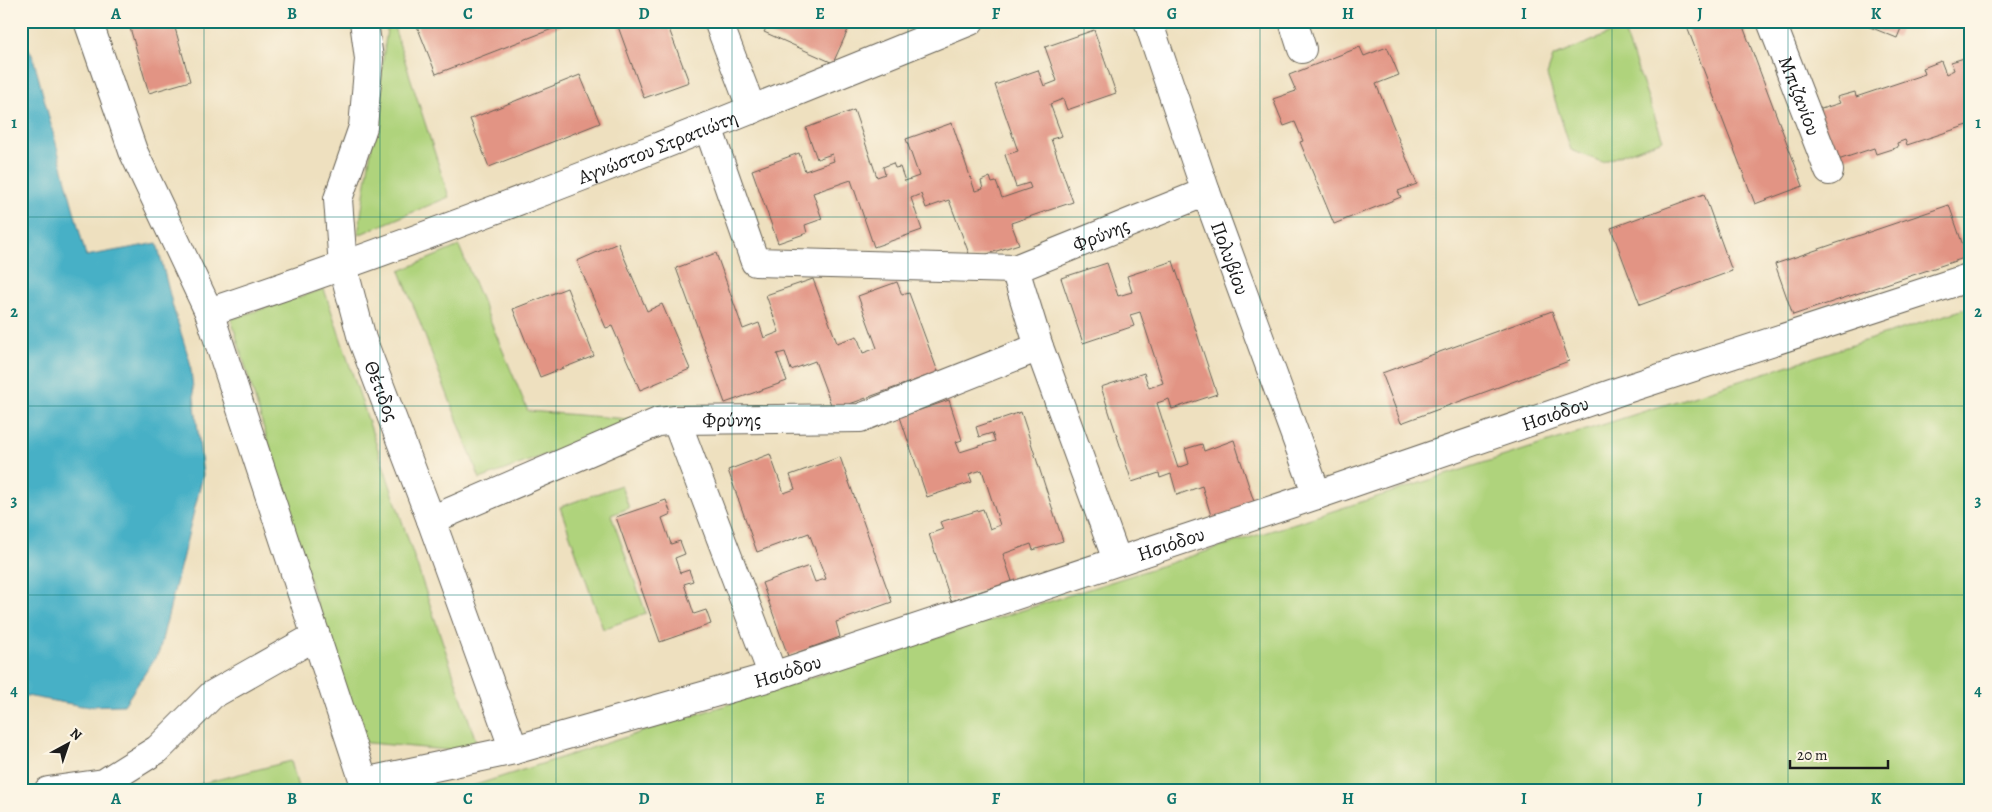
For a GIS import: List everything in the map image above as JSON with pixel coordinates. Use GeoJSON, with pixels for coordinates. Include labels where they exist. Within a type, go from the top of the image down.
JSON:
{"type":"FeatureCollection","features":[{"type":"Feature","properties":{"kind":"street"},"geometry":{"type":"LineString","coordinates":[[88,21],[133,151],[209,312],[316,636],[363,786]]}},
{"type":"Feature","properties":{"kind":"street","name":"Θέτιδος"},"geometry":{"type":"LineString","coordinates":[[364,21],[369,59],[363,127],[338,199],[343,267],[362,339],[431,520],[514,750]]}},
{"type":"Feature","properties":{"kind":"street"},"geometry":{"type":"LineString","coordinates":[[718,21],[752,110]]}},
{"type":"Feature","properties":{"kind":"street","name":"Αγνώστου Στρατιώτη"},"geometry":{"type":"LineString","coordinates":[[209,312],[343,267],[752,110],[970,21]]}},
{"type":"Feature","properties":{"kind":"street","name":"Πολυβίου"},"geometry":{"type":"LineString","coordinates":[[1148,21],[1206,192],[1317,495]]}},
{"type":"Feature","properties":{"kind":"street"},"geometry":{"type":"LineString","coordinates":[[1293,21],[1302,49]]}},
{"type":"Feature","properties":{"kind":"street","name":"Μπιζανίου"},"geometry":{"type":"LineString","coordinates":[[1771,21],[1829,170]]}},
{"type":"Feature","properties":{"kind":"street"},"geometry":{"type":"LineString","coordinates":[[708,127],[755,262],[1015,269],[1039,346],[1117,560]]}},
{"type":"Feature","properties":{"kind":"street","name":"Φρύνης"},"geometry":{"type":"LineString","coordinates":[[1015,269],[1206,192]]}},
{"type":"Feature","properties":{"kind":"street","name":"Ησιόδου"},"geometry":{"type":"LineString","coordinates":[[363,786],[514,750],[773,676],[1317,495],[1620,391],[1971,277]]}},
{"type":"Feature","properties":{"kind":"street","name":"Φρύνης"},"geometry":{"type":"LineString","coordinates":[[431,520],[658,422],[676,420],[860,418],[1039,346]]}},
{"type":"Feature","properties":{"kind":"street"},"geometry":{"type":"LineString","coordinates":[[676,420],[773,676]]}},
{"type":"Feature","properties":{"kind":"street"},"geometry":{"type":"LineString","coordinates":[[48,791],[104,783],[158,749],[212,695],[316,636]]}},
{"type":"Feature","properties":{"kind":"green space"},"geometry":{"type":"Polygon","coordinates":[[[388,21],[392,21],[449,197],[358,235],[372,143],[388,21]]]}},
{"type":"Feature","properties":{"kind":"green space"},"geometry":{"type":"Polygon","coordinates":[[[1623,28],[1663,140],[1602,162],[1571,150],[1547,75],[1553,57],[1623,28]]]}},
{"type":"Feature","properties":{"kind":"green space"},"geometry":{"type":"Polygon","coordinates":[[[459,246],[528,411],[641,420],[480,479],[400,271],[459,246]]]}},
{"type":"Feature","properties":{"kind":"green space"},"geometry":{"type":"Polygon","coordinates":[[[324,289],[480,753],[358,742],[231,319],[324,289]]]}},
{"type":"Feature","properties":{"kind":"green space"},"geometry":{"type":"Polygon","coordinates":[[[1971,307],[1971,791],[457,791],[1971,307]]]}},
{"type":"Feature","properties":{"kind":"green space"},"geometry":{"type":"Polygon","coordinates":[[[621,485],[629,508],[611,515],[646,613],[603,629],[560,507],[621,485]]]}},
{"type":"Feature","properties":{"kind":"green space"},"geometry":{"type":"Polygon","coordinates":[[[291,761],[299,791],[172,791],[291,761]]]}},
{"type":"Feature","properties":{"kind":"water"},"geometry":{"type":"Polygon","coordinates":[[[21,34],[33,57],[86,256],[157,243],[173,307],[190,362],[203,475],[159,652],[124,705],[82,706],[21,695],[21,34]]]}},
{"type":"Feature","properties":{"kind":"building"},"geometry":{"type":"Polygon","coordinates":[[[128,21],[173,21],[190,81],[149,93],[128,21]]]}},
{"type":"Feature","properties":{"kind":"building"},"geometry":{"type":"Polygon","coordinates":[[[428,21],[563,21],[565,24],[436,74],[417,26],[428,21]]]}},
{"type":"Feature","properties":{"kind":"building"},"geometry":{"type":"Polygon","coordinates":[[[616,21],[666,21],[689,82],[644,98],[616,21]]]}},
{"type":"Feature","properties":{"kind":"building"},"geometry":{"type":"Polygon","coordinates":[[[770,21],[852,21],[833,63],[764,32],[770,21]]]}},
{"type":"Feature","properties":{"kind":"building"},"geometry":{"type":"Polygon","coordinates":[[[1701,21],[1741,21],[1803,186],[1755,204],[1687,27],[1701,21]]]}},
{"type":"Feature","properties":{"kind":"building"},"geometry":{"type":"Polygon","coordinates":[[[1855,21],[1904,21],[1897,38],[1855,21]]]}},
{"type":"Feature","properties":{"kind":"building"},"geometry":{"type":"Polygon","coordinates":[[[1094,30],[1116,93],[1067,110],[1063,99],[1050,104],[1062,136],[1051,139],[1073,202],[1011,223],[1019,244],[971,259],[949,200],[926,208],[921,194],[911,198],[922,230],[874,247],[851,180],[813,193],[822,219],[805,225],[807,233],[778,243],[752,170],[799,153],[805,171],[834,161],[832,154],[817,159],[806,128],[854,110],[877,177],[885,174],[883,167],[893,163],[895,168],[900,167],[905,181],[919,176],[906,139],[952,123],[975,191],[983,189],[981,181],[990,177],[992,183],[996,182],[1002,198],[1031,188],[1029,183],[1016,187],[1005,155],[1018,151],[995,85],[1038,70],[1044,86],[1057,81],[1045,47],[1094,30]]]}},
{"type":"Feature","properties":{"kind":"building"},"geometry":{"type":"Polygon","coordinates":[[[1360,47],[1364,56],[1387,47],[1399,75],[1376,84],[1417,184],[1398,191],[1401,197],[1334,224],[1300,142],[1303,141],[1295,122],[1284,126],[1273,99],[1296,91],[1289,75],[1360,47]]]}},
{"type":"Feature","properties":{"kind":"building"},"geometry":{"type":"Polygon","coordinates":[[[1971,56],[1971,124],[1907,145],[1905,140],[1897,143],[1898,147],[1876,154],[1874,148],[1835,161],[1818,110],[1840,103],[1837,97],[1855,92],[1856,97],[1925,74],[1923,68],[1941,61],[1946,74],[1954,70],[1951,62],[1971,56]]]}},
{"type":"Feature","properties":{"kind":"building"},"geometry":{"type":"Polygon","coordinates":[[[580,75],[600,123],[489,167],[470,119],[580,75]]]}},
{"type":"Feature","properties":{"kind":"building"},"geometry":{"type":"Polygon","coordinates":[[[1704,194],[1732,271],[1640,305],[1611,228],[1704,194]]]}},
{"type":"Feature","properties":{"kind":"building"},"geometry":{"type":"Polygon","coordinates":[[[1949,205],[1967,257],[1793,315],[1775,264],[1949,205]]]}},
{"type":"Feature","properties":{"kind":"building"},"geometry":{"type":"Polygon","coordinates":[[[618,243],[647,311],[662,304],[690,369],[640,390],[612,326],[606,328],[577,261],[618,243]]]}},
{"type":"Feature","properties":{"kind":"building"},"geometry":{"type":"Polygon","coordinates":[[[716,253],[743,329],[759,323],[764,338],[779,332],[766,295],[813,279],[837,343],[857,336],[863,353],[877,348],[858,296],[897,282],[902,295],[909,293],[938,372],[833,410],[815,361],[791,370],[785,352],[777,354],[787,381],[725,403],[676,268],[716,253]]]}},
{"type":"Feature","properties":{"kind":"building"},"geometry":{"type":"Polygon","coordinates":[[[1173,261],[1217,394],[1172,409],[1169,399],[1157,403],[1178,468],[1189,464],[1185,449],[1202,444],[1204,451],[1234,440],[1255,505],[1212,519],[1202,486],[1177,495],[1171,474],[1160,478],[1159,473],[1132,482],[1101,387],[1144,373],[1149,388],[1163,383],[1140,312],[1130,315],[1134,326],[1083,343],[1061,278],[1107,263],[1118,296],[1132,292],[1127,276],[1173,261]]]}},
{"type":"Feature","properties":{"kind":"building"},"geometry":{"type":"Polygon","coordinates":[[[567,288],[594,356],[540,377],[513,309],[567,288]]]}},
{"type":"Feature","properties":{"kind":"building"},"geometry":{"type":"Polygon","coordinates":[[[1552,311],[1569,361],[1401,423],[1382,373],[1552,311]]]}},
{"type":"Feature","properties":{"kind":"building"},"geometry":{"type":"Polygon","coordinates":[[[949,400],[962,440],[956,442],[960,452],[995,441],[992,433],[979,437],[976,427],[1021,412],[1063,541],[1033,550],[1031,544],[1003,554],[1012,581],[951,601],[929,534],[943,529],[940,522],[983,509],[990,529],[1000,525],[982,470],[969,474],[972,482],[927,497],[900,417],[949,400]]]}},
{"type":"Feature","properties":{"kind":"building"},"geometry":{"type":"Polygon","coordinates":[[[770,454],[784,493],[795,489],[790,475],[840,457],[892,602],[836,622],[840,637],[788,656],[762,583],[809,566],[815,582],[826,579],[809,533],[757,552],[728,470],[770,454]]]}},
{"type":"Feature","properties":{"kind":"building"},"geometry":{"type":"Polygon","coordinates":[[[666,500],[671,514],[662,518],[671,544],[680,541],[685,554],[675,558],[680,573],[689,570],[693,581],[684,584],[694,614],[706,610],[711,624],[660,642],[616,517],[666,500]]]}}]}
